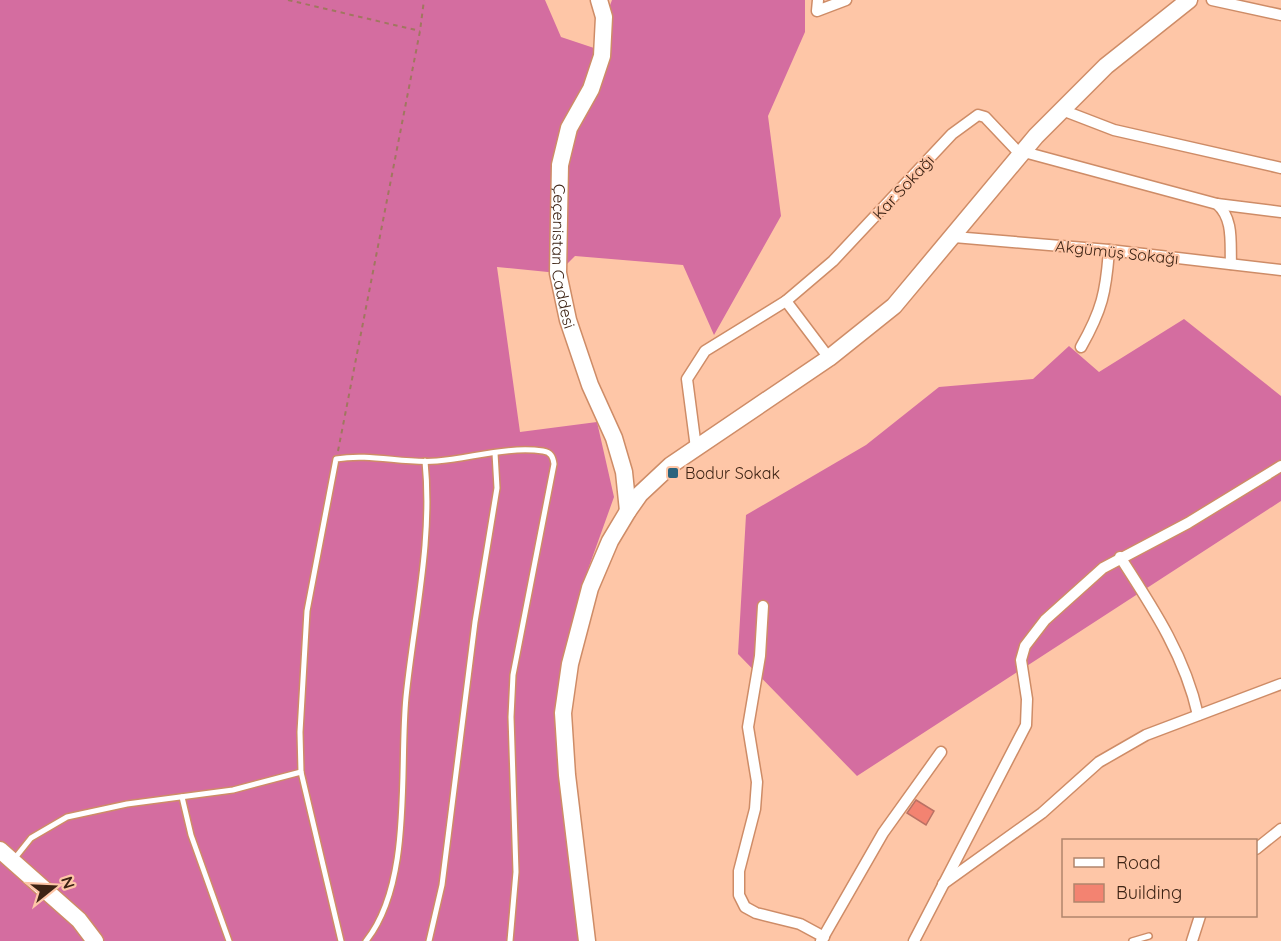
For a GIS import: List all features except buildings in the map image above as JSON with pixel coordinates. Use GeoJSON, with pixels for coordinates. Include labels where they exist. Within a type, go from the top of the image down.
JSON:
{"type":"FeatureCollection","features":[{"type":"Feature","properties":{"kind":"street","name":"Çeçenistan Caddesi"},"geometry":{"type":"LineString","coordinates":[[599,0],[604,17],[602,56],[591,89],[569,128],[560,165],[558,273],[568,321],[590,385],[614,438],[621,461],[628,511]]}},
{"type":"Feature","properties":{"kind":"street"},"geometry":{"type":"LineString","coordinates":[[818,0],[817,11],[846,0]]}},
{"type":"Feature","properties":{"kind":"street"},"geometry":{"type":"LineString","coordinates":[[587,941],[567,775],[563,713],[570,664],[590,588],[610,541],[628,511],[656,480],[696,448],[829,358],[894,306],[1022,153],[1062,110],[1106,66],[1189,0]]}},
{"type":"Feature","properties":{"kind":"street"},"geometry":{"type":"LineString","coordinates":[[1212,0],[1281,15]]}},
{"type":"Feature","properties":{"kind":"street"},"geometry":{"type":"LineString","coordinates":[[1062,110],[1114,130],[1281,168]]}},
{"type":"Feature","properties":{"kind":"street","name":"Kar Sokağı"},"geometry":{"type":"LineString","coordinates":[[786,301],[834,261],[952,134],[969,119],[978,115],[985,117],[1022,153]]}},
{"type":"Feature","properties":{"kind":"street"},"geometry":{"type":"LineString","coordinates":[[1022,153],[1217,204],[1281,212]]}},
{"type":"Feature","properties":{"kind":"street"},"geometry":{"type":"LineString","coordinates":[[1217,204],[1225,211],[1229,221],[1231,264]]}},
{"type":"Feature","properties":{"kind":"street","name":"Akgümüş Sokağı"},"geometry":{"type":"LineString","coordinates":[[954,237],[1109,250],[1281,270]]}},
{"type":"Feature","properties":{"kind":"street"},"geometry":{"type":"LineString","coordinates":[[1081,347],[1098,316],[1107,287],[1109,250]]}},
{"type":"Feature","properties":{"kind":"street"},"geometry":{"type":"LineString","coordinates":[[696,448],[687,379],[705,351],[786,301],[829,358]]}},
{"type":"Feature","properties":{"kind":"street"},"geometry":{"type":"LineString","coordinates":[[914,941],[1026,725],[1027,699],[1021,660],[1025,646],[1045,620],[1103,568],[1188,523],[1281,466]]}},
{"type":"Feature","properties":{"kind":"street"},"geometry":{"type":"LineString","coordinates":[[1120,557],[1173,642],[1191,683],[1198,716]]}},
{"type":"Feature","properties":{"kind":"street"},"geometry":{"type":"LineString","coordinates":[[763,606],[760,656],[748,727],[757,782],[756,809],[739,871],[740,895],[745,907],[756,913],[800,924],[822,939],[883,833],[940,752]]}},
{"type":"Feature","properties":{"kind":"street"},"geometry":{"type":"LineString","coordinates":[[941,886],[1042,813],[1099,762],[1146,735],[1281,684]]}},
{"type":"Feature","properties":{"kind":"street"},"geometry":{"type":"LineString","coordinates":[[1257,848],[1281,829]]}},
{"type":"Feature","properties":{"kind":"street"},"geometry":{"type":"LineString","coordinates":[[6,856],[79,920],[95,941]]}},
{"type":"Feature","properties":{"kind":"street"},"geometry":{"type":"LineString","coordinates":[[1192,941],[1199,917]]}},
{"type":"Feature","properties":{"kind":"lane"},"geometry":{"type":"LineString","coordinates":[[341,941],[301,772],[301,685],[306,623],[317,552],[336,459],[364,456],[425,461],[495,453],[545,451],[550,454],[554,464],[513,675],[511,717],[516,872],[510,941]]}},
{"type":"Feature","properties":{"kind":"lane"},"geometry":{"type":"LineString","coordinates":[[429,941],[442,885],[475,622],[496,488],[495,453]]}},
{"type":"Feature","properties":{"kind":"lane"},"geometry":{"type":"LineString","coordinates":[[366,941],[386,903],[399,846],[406,700],[427,543],[425,461]]}},
{"type":"Feature","properties":{"kind":"lane"},"geometry":{"type":"LineString","coordinates":[[6,856],[67,817],[252,786],[301,772]]}},
{"type":"Feature","properties":{"kind":"lane"},"geometry":{"type":"LineString","coordinates":[[182,797],[191,835],[229,941]]}},
{"type":"Feature","properties":{"kind":"lane"},"geometry":{"type":"LineString","coordinates":[[1132,941],[1149,936]]}},
{"type":"Feature","properties":{"kind":"path"},"geometry":{"type":"LineString","coordinates":[[288,0],[420,31]]}},
{"type":"Feature","properties":{"kind":"path"},"geometry":{"type":"LineString","coordinates":[[336,459],[420,31],[424,0]]}},
{"type":"Feature","properties":{"kind":"shaded area"},"geometry":{"type":"Polygon","coordinates":[[[0,0],[545,0],[561,37],[594,48],[612,0],[805,0],[805,32],[768,116],[781,216],[714,335],[683,265],[575,256],[558,273],[497,267],[520,432],[597,422],[614,497],[581,589],[556,717],[582,941],[0,941],[0,0]]]}},
{"type":"Feature","properties":{"kind":"shaded area"},"geometry":{"type":"Polygon","coordinates":[[[1184,319],[1281,396],[1281,501],[857,776],[738,654],[746,515],[866,445],[939,387],[1033,379],[1069,346],[1099,372],[1184,319]]]}},
{"type":"Feature","properties":{"kind":"place","name":"Bodur Sokak"},"geometry":{"type":"Point","coordinates":[673,473]}}]}
